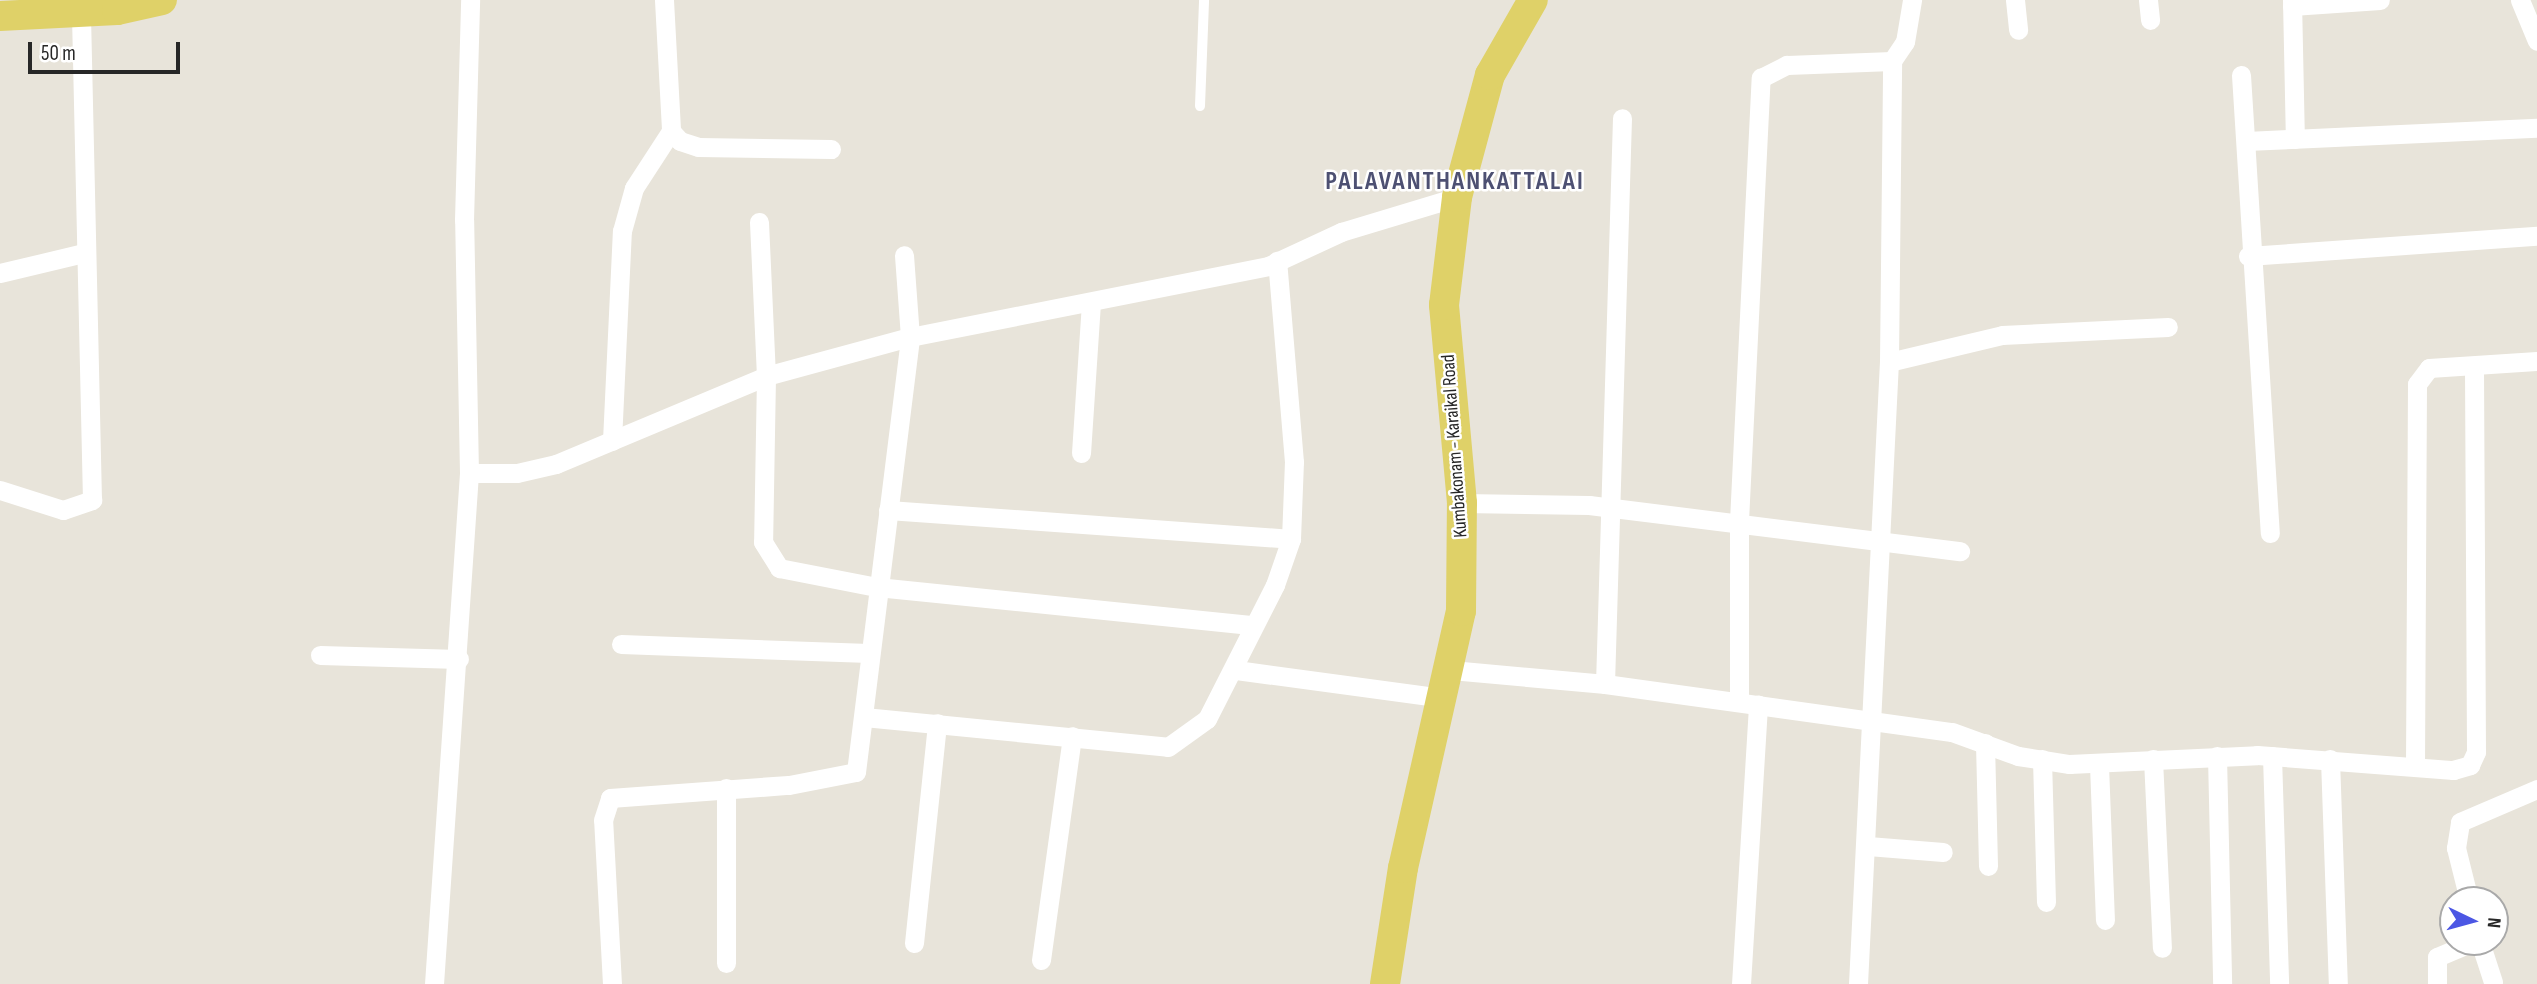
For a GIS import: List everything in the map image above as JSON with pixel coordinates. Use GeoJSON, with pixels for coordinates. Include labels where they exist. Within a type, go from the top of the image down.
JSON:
{"type":"FeatureCollection","features":[{"type":"Feature","properties":{"kind":"main road"},"geometry":{"type":"LineString","coordinates":[[0,16],[81,13],[162,0]]}},
{"type":"Feature","properties":{"kind":"main road","name":"Kumbakonam - Karaikal Road"},"geometry":{"type":"LineString","coordinates":[[1385,984],[1403,868],[1448,684],[1461,611],[1462,503],[1444,305],[1457,197],[1490,75],[1533,0]]}},
{"type":"Feature","properties":{"kind":"street"},"geometry":{"type":"LineString","coordinates":[[434,984],[459,659],[469,472],[464,220],[470,0]]}},
{"type":"Feature","properties":{"kind":"street"},"geometry":{"type":"LineString","coordinates":[[612,441],[622,231],[634,188],[671,131],[664,0]]}},
{"type":"Feature","properties":{"kind":"street"},"geometry":{"type":"LineString","coordinates":[[1858,984],[1868,846],[1889,362],[1892,61],[1905,42],[1912,0]]}},
{"type":"Feature","properties":{"kind":"street"},"geometry":{"type":"LineString","coordinates":[[2015,0],[2018,30]]}},
{"type":"Feature","properties":{"kind":"street"},"geometry":{"type":"LineString","coordinates":[[2295,139],[2292,3],[2380,0]]}},
{"type":"Feature","properties":{"kind":"street"},"geometry":{"type":"LineString","coordinates":[[2520,0],[2537,41]]}},
{"type":"Feature","properties":{"kind":"street"},"geometry":{"type":"LineString","coordinates":[[0,491],[62,510],[92,500],[84,253],[81,13]]}},
{"type":"Feature","properties":{"kind":"street"},"geometry":{"type":"LineString","coordinates":[[1741,984],[1748,704],[1739,522],[1761,78],[1787,65],[1892,61]]}},
{"type":"Feature","properties":{"kind":"street"},"geometry":{"type":"LineString","coordinates":[[2241,75],[2246,141],[2248,256],[2270,533]]}},
{"type":"Feature","properties":{"kind":"street"},"geometry":{"type":"LineString","coordinates":[[1605,684],[1614,508],[1622,118]]}},
{"type":"Feature","properties":{"kind":"street"},"geometry":{"type":"LineString","coordinates":[[2246,141],[2537,128]]}},
{"type":"Feature","properties":{"kind":"street"},"geometry":{"type":"LineString","coordinates":[[671,131],[698,147],[831,149]]}},
{"type":"Feature","properties":{"kind":"street"},"geometry":{"type":"LineString","coordinates":[[469,472],[517,473],[612,441],[766,376],[909,337],[1091,304],[1277,261],[1341,232],[1457,197]]}},
{"type":"Feature","properties":{"kind":"street"},"geometry":{"type":"LineString","coordinates":[[759,222],[766,376],[767,558],[779,568],[877,587],[1253,625]]}},
{"type":"Feature","properties":{"kind":"street"},"geometry":{"type":"LineString","coordinates":[[2248,256],[2537,236]]}},
{"type":"Feature","properties":{"kind":"street"},"geometry":{"type":"LineString","coordinates":[[0,273],[84,253]]}},
{"type":"Feature","properties":{"kind":"street"},"geometry":{"type":"LineString","coordinates":[[612,984],[605,806],[621,795],[848,778],[856,772],[909,337],[904,255]]}},
{"type":"Feature","properties":{"kind":"street"},"geometry":{"type":"LineString","coordinates":[[864,717],[1168,747],[1207,719],[1236,670],[1291,539],[1294,462],[1277,261]]}},
{"type":"Feature","properties":{"kind":"street"},"geometry":{"type":"LineString","coordinates":[[1081,453],[1091,304]]}},
{"type":"Feature","properties":{"kind":"street"},"geometry":{"type":"LineString","coordinates":[[1889,362],[2002,335],[2168,327]]}},
{"type":"Feature","properties":{"kind":"street"},"geometry":{"type":"LineString","coordinates":[[2415,766],[2417,384],[2429,368],[2536,364]]}},
{"type":"Feature","properties":{"kind":"street"},"geometry":{"type":"LineString","coordinates":[[1236,670],[1448,684],[1605,684],[1873,721],[1985,743],[2042,759],[2099,765],[2153,759],[2272,756],[2453,770],[2470,765],[2476,752],[2474,366]]}},
{"type":"Feature","properties":{"kind":"street"},"geometry":{"type":"LineString","coordinates":[[1462,503],[1614,508],[1960,551]]}},
{"type":"Feature","properties":{"kind":"street"},"geometry":{"type":"LineString","coordinates":[[888,510],[1291,539]]}},
{"type":"Feature","properties":{"kind":"street"},"geometry":{"type":"LineString","coordinates":[[621,644],[869,653]]}},
{"type":"Feature","properties":{"kind":"street"},"geometry":{"type":"LineString","coordinates":[[320,655],[459,659]]}},
{"type":"Feature","properties":{"kind":"street"},"geometry":{"type":"LineString","coordinates":[[914,943],[937,723]]}},
{"type":"Feature","properties":{"kind":"street"},"geometry":{"type":"LineString","coordinates":[[1041,960],[1072,736]]}},
{"type":"Feature","properties":{"kind":"street"},"geometry":{"type":"LineString","coordinates":[[1985,743],[1988,866]]}},
{"type":"Feature","properties":{"kind":"street"},"geometry":{"type":"LineString","coordinates":[[2217,756],[2222,984]]}},
{"type":"Feature","properties":{"kind":"street"},"geometry":{"type":"LineString","coordinates":[[2272,756],[2279,984]]}},
{"type":"Feature","properties":{"kind":"street"},"geometry":{"type":"LineString","coordinates":[[2042,759],[2046,902]]}},
{"type":"Feature","properties":{"kind":"street"},"geometry":{"type":"LineString","coordinates":[[2153,759],[2162,948]]}},
{"type":"Feature","properties":{"kind":"street"},"geometry":{"type":"LineString","coordinates":[[2330,759],[2338,984]]}},
{"type":"Feature","properties":{"kind":"street"},"geometry":{"type":"LineString","coordinates":[[2099,765],[2105,920]]}},
{"type":"Feature","properties":{"kind":"street"},"geometry":{"type":"LineString","coordinates":[[726,788],[726,963]]}},
{"type":"Feature","properties":{"kind":"street"},"geometry":{"type":"LineString","coordinates":[[2466,886],[2456,848],[2460,822],[2537,789]]}},
{"type":"Feature","properties":{"kind":"street"},"geometry":{"type":"LineString","coordinates":[[1868,846],[1943,852]]}},
{"type":"Feature","properties":{"kind":"street"},"geometry":{"type":"LineString","coordinates":[[2437,984],[2437,957],[2439,956]]}},
{"type":"Feature","properties":{"kind":"street"},"geometry":{"type":"LineString","coordinates":[[2485,956],[2493,982]]}},
{"type":"Feature","properties":{"kind":"lane"},"geometry":{"type":"LineString","coordinates":[[1200,106],[1205,0]]}},
{"type":"Feature","properties":{"kind":"district","name":"PALAVANTHANKATTALAI"},"geometry":{"type":"Point","coordinates":[1455,182]}}]}
